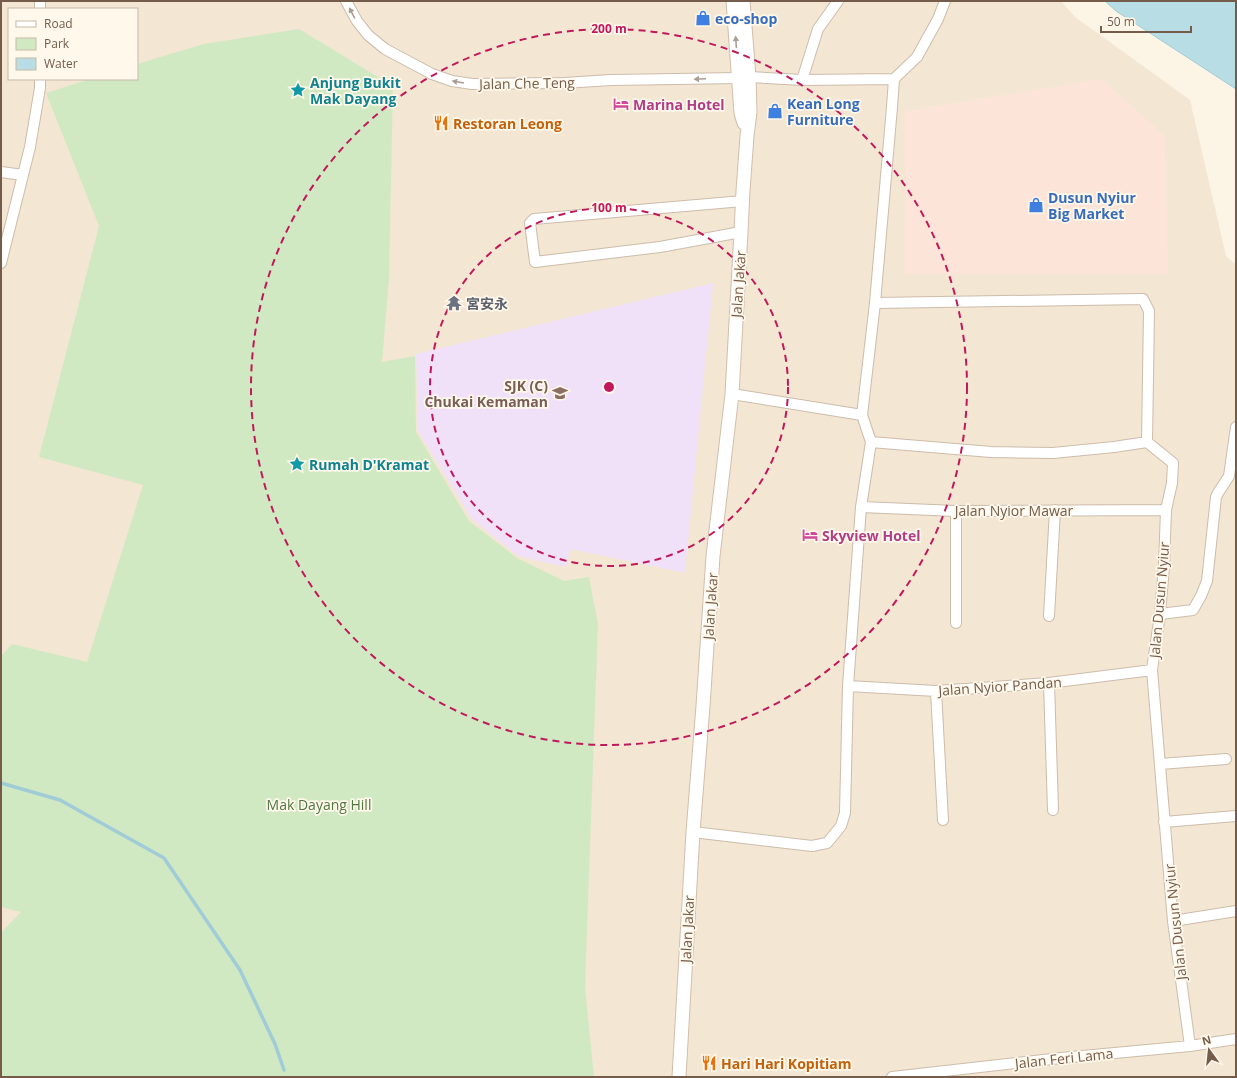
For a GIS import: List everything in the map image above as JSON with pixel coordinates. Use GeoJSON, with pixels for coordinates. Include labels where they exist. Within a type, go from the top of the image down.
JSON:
{"type":"FeatureCollection","features":[{"type":"Feature","properties":{"kind":"main road","name":"Jalan Jakar"},"geometry":{"type":"LineString","coordinates":[[679,1077],[693,832],[713,556],[732,394],[747,136],[750,112],[733,1]]}},
{"type":"Feature","properties":{"kind":"main road","name":"Jalan Jakar"},"geometry":{"type":"LineString","coordinates":[[743,1],[744,77]]}},
{"type":"Feature","properties":{"kind":"street","name":"Jalan Che Teng"},"geometry":{"type":"LineString","coordinates":[[346,1],[357,21],[368,35],[385,49],[432,74],[452,81],[472,84],[564,83],[611,80],[744,77],[802,80],[894,79]]}},
{"type":"Feature","properties":{"kind":"street"},"geometry":{"type":"LineString","coordinates":[[802,80],[818,29],[838,1]]}},
{"type":"Feature","properties":{"kind":"street"},"geometry":{"type":"LineString","coordinates":[[693,832],[812,846],[827,843],[841,826],[845,813],[848,686],[861,507],[871,442],[862,415],[875,302],[894,79],[917,57],[938,19],[945,1]]}},
{"type":"Feature","properties":{"kind":"street"},"geometry":{"type":"LineString","coordinates":[[1,263],[30,148],[36,117],[40,80]]}},
{"type":"Feature","properties":{"kind":"street"},"geometry":{"type":"LineString","coordinates":[[1,172],[23,175]]}},
{"type":"Feature","properties":{"kind":"street"},"geometry":{"type":"LineString","coordinates":[[742,232],[660,247],[535,262],[530,223],[534,219],[743,201]]}},
{"type":"Feature","properties":{"kind":"street"},"geometry":{"type":"LineString","coordinates":[[871,442],[991,452],[1053,452],[1114,447],[1147,442],[1149,311],[1143,299],[875,302]]}},
{"type":"Feature","properties":{"kind":"street"},"geometry":{"type":"LineString","coordinates":[[732,394],[862,415]]}},
{"type":"Feature","properties":{"kind":"street"},"geometry":{"type":"LineString","coordinates":[[1160,614],[1193,610],[1201,596],[1207,581],[1216,497],[1229,476],[1236,427]]}},
{"type":"Feature","properties":{"kind":"street","name":"Jalan Dusun Nyiur"},"geometry":{"type":"LineString","coordinates":[[1147,442],[1173,463],[1172,483],[1166,510],[1164,566],[1160,614],[1152,670],[1173,921],[1190,1046]]}},
{"type":"Feature","properties":{"kind":"street","name":"Jalan Nyior Mawar"},"geometry":{"type":"LineString","coordinates":[[861,507],[956,510],[1166,510]]}},
{"type":"Feature","properties":{"kind":"street"},"geometry":{"type":"LineString","coordinates":[[956,510],[956,623]]}},
{"type":"Feature","properties":{"kind":"street"},"geometry":{"type":"LineString","coordinates":[[1049,616],[1055,510]]}},
{"type":"Feature","properties":{"kind":"street","name":"Jalan Nyior Pandan"},"geometry":{"type":"LineString","coordinates":[[848,686],[936,691],[1049,683],[1152,670]]}},
{"type":"Feature","properties":{"kind":"street"},"geometry":{"type":"LineString","coordinates":[[1049,683],[1054,810]]}},
{"type":"Feature","properties":{"kind":"street"},"geometry":{"type":"LineString","coordinates":[[936,691],[943,820]]}},
{"type":"Feature","properties":{"kind":"street"},"geometry":{"type":"LineString","coordinates":[[1160,764],[1226,758]]}},
{"type":"Feature","properties":{"kind":"street"},"geometry":{"type":"LineString","coordinates":[[1164,822],[1236,816]]}},
{"type":"Feature","properties":{"kind":"street"},"geometry":{"type":"LineString","coordinates":[[1173,921],[1236,911]]}},
{"type":"Feature","properties":{"kind":"street","name":"Jalan Feri Lama"},"geometry":{"type":"LineString","coordinates":[[892,1077],[942,1074],[1061,1058],[1190,1046],[1236,1039]]}},
{"type":"Feature","properties":{"kind":"shaded area"},"geometry":{"type":"Polygon","coordinates":[[[1,1],[1061,1],[1075,17],[1190,100],[1226,256],[1236,265],[1236,1077],[1,1077],[1,1]]]}},
{"type":"Feature","properties":{"kind":"shaded area","name":"Dusun Nyiur Big Market"},"geometry":{"type":"Polygon","coordinates":[[[1102,79],[1165,136],[1168,274],[905,274],[906,111],[1102,79]]]}},
{"type":"Feature","properties":{"kind":"shaded area","name":"SJK (C) Chukai Kemaman"},"geometry":{"type":"Polygon","coordinates":[[[713,283],[685,573],[571,549],[566,567],[518,556],[472,519],[418,431],[416,354],[713,283]]]}},
{"type":"Feature","properties":{"kind":"green space","name":"Mak Dayang Hill"},"geometry":{"type":"Polygon","coordinates":[[[299,29],[393,86],[389,278],[382,362],[415,356],[416,432],[469,521],[517,558],[564,581],[589,577],[598,624],[585,987],[594,1077],[1,1077],[1,933],[21,912],[1,907],[1,656],[12,644],[87,662],[143,485],[39,457],[99,226],[46,93],[87,80],[138,80],[138,64],[204,44],[299,29]]]}},
{"type":"Feature","properties":{"kind":"water"},"geometry":{"type":"Polygon","coordinates":[[[1105,1],[1236,1],[1236,89],[1116,11],[1105,1]]]}},
{"type":"Feature","properties":{"kind":"waterway"},"geometry":{"type":"LineString","coordinates":[[1,783],[60,800],[164,858],[240,970],[275,1044],[284,1070]]}},
{"type":"Feature","properties":{"kind":"place","name":"eco-shop"},"geometry":{"type":"Point","coordinates":[703,18]}},
{"type":"Feature","properties":{"kind":"place","name":"Anjung Bukit Mak Dayang"},"geometry":{"type":"Point","coordinates":[298,90]}},
{"type":"Feature","properties":{"kind":"place","name":"Marina Hotel"},"geometry":{"type":"Point","coordinates":[621,104]}},
{"type":"Feature","properties":{"kind":"place","name":"Kean Long Furniture"},"geometry":{"type":"Point","coordinates":[775,111]}},
{"type":"Feature","properties":{"kind":"place","name":"Restoran Leong"},"geometry":{"type":"Point","coordinates":[441,123]}},
{"type":"Feature","properties":{"kind":"place","name":"Dusun Nyiur Big Market"},"geometry":{"type":"Point","coordinates":[1036,205]}},
{"type":"Feature","properties":{"kind":"place","name":"宮安永"},"geometry":{"type":"Point","coordinates":[454,303]}},
{"type":"Feature","properties":{"kind":"place","name":"SJK (C) Chukai Kemaman"},"geometry":{"type":"Point","coordinates":[560,393]}},
{"type":"Feature","properties":{"kind":"place","name":"Rumah D'Kramat"},"geometry":{"type":"Point","coordinates":[297,464]}},
{"type":"Feature","properties":{"kind":"place","name":"Skyview Hotel"},"geometry":{"type":"Point","coordinates":[810,535]}},
{"type":"Feature","properties":{"kind":"place","name":"Hari Hari Kopitiam"},"geometry":{"type":"Point","coordinates":[709,1063]}}]}
